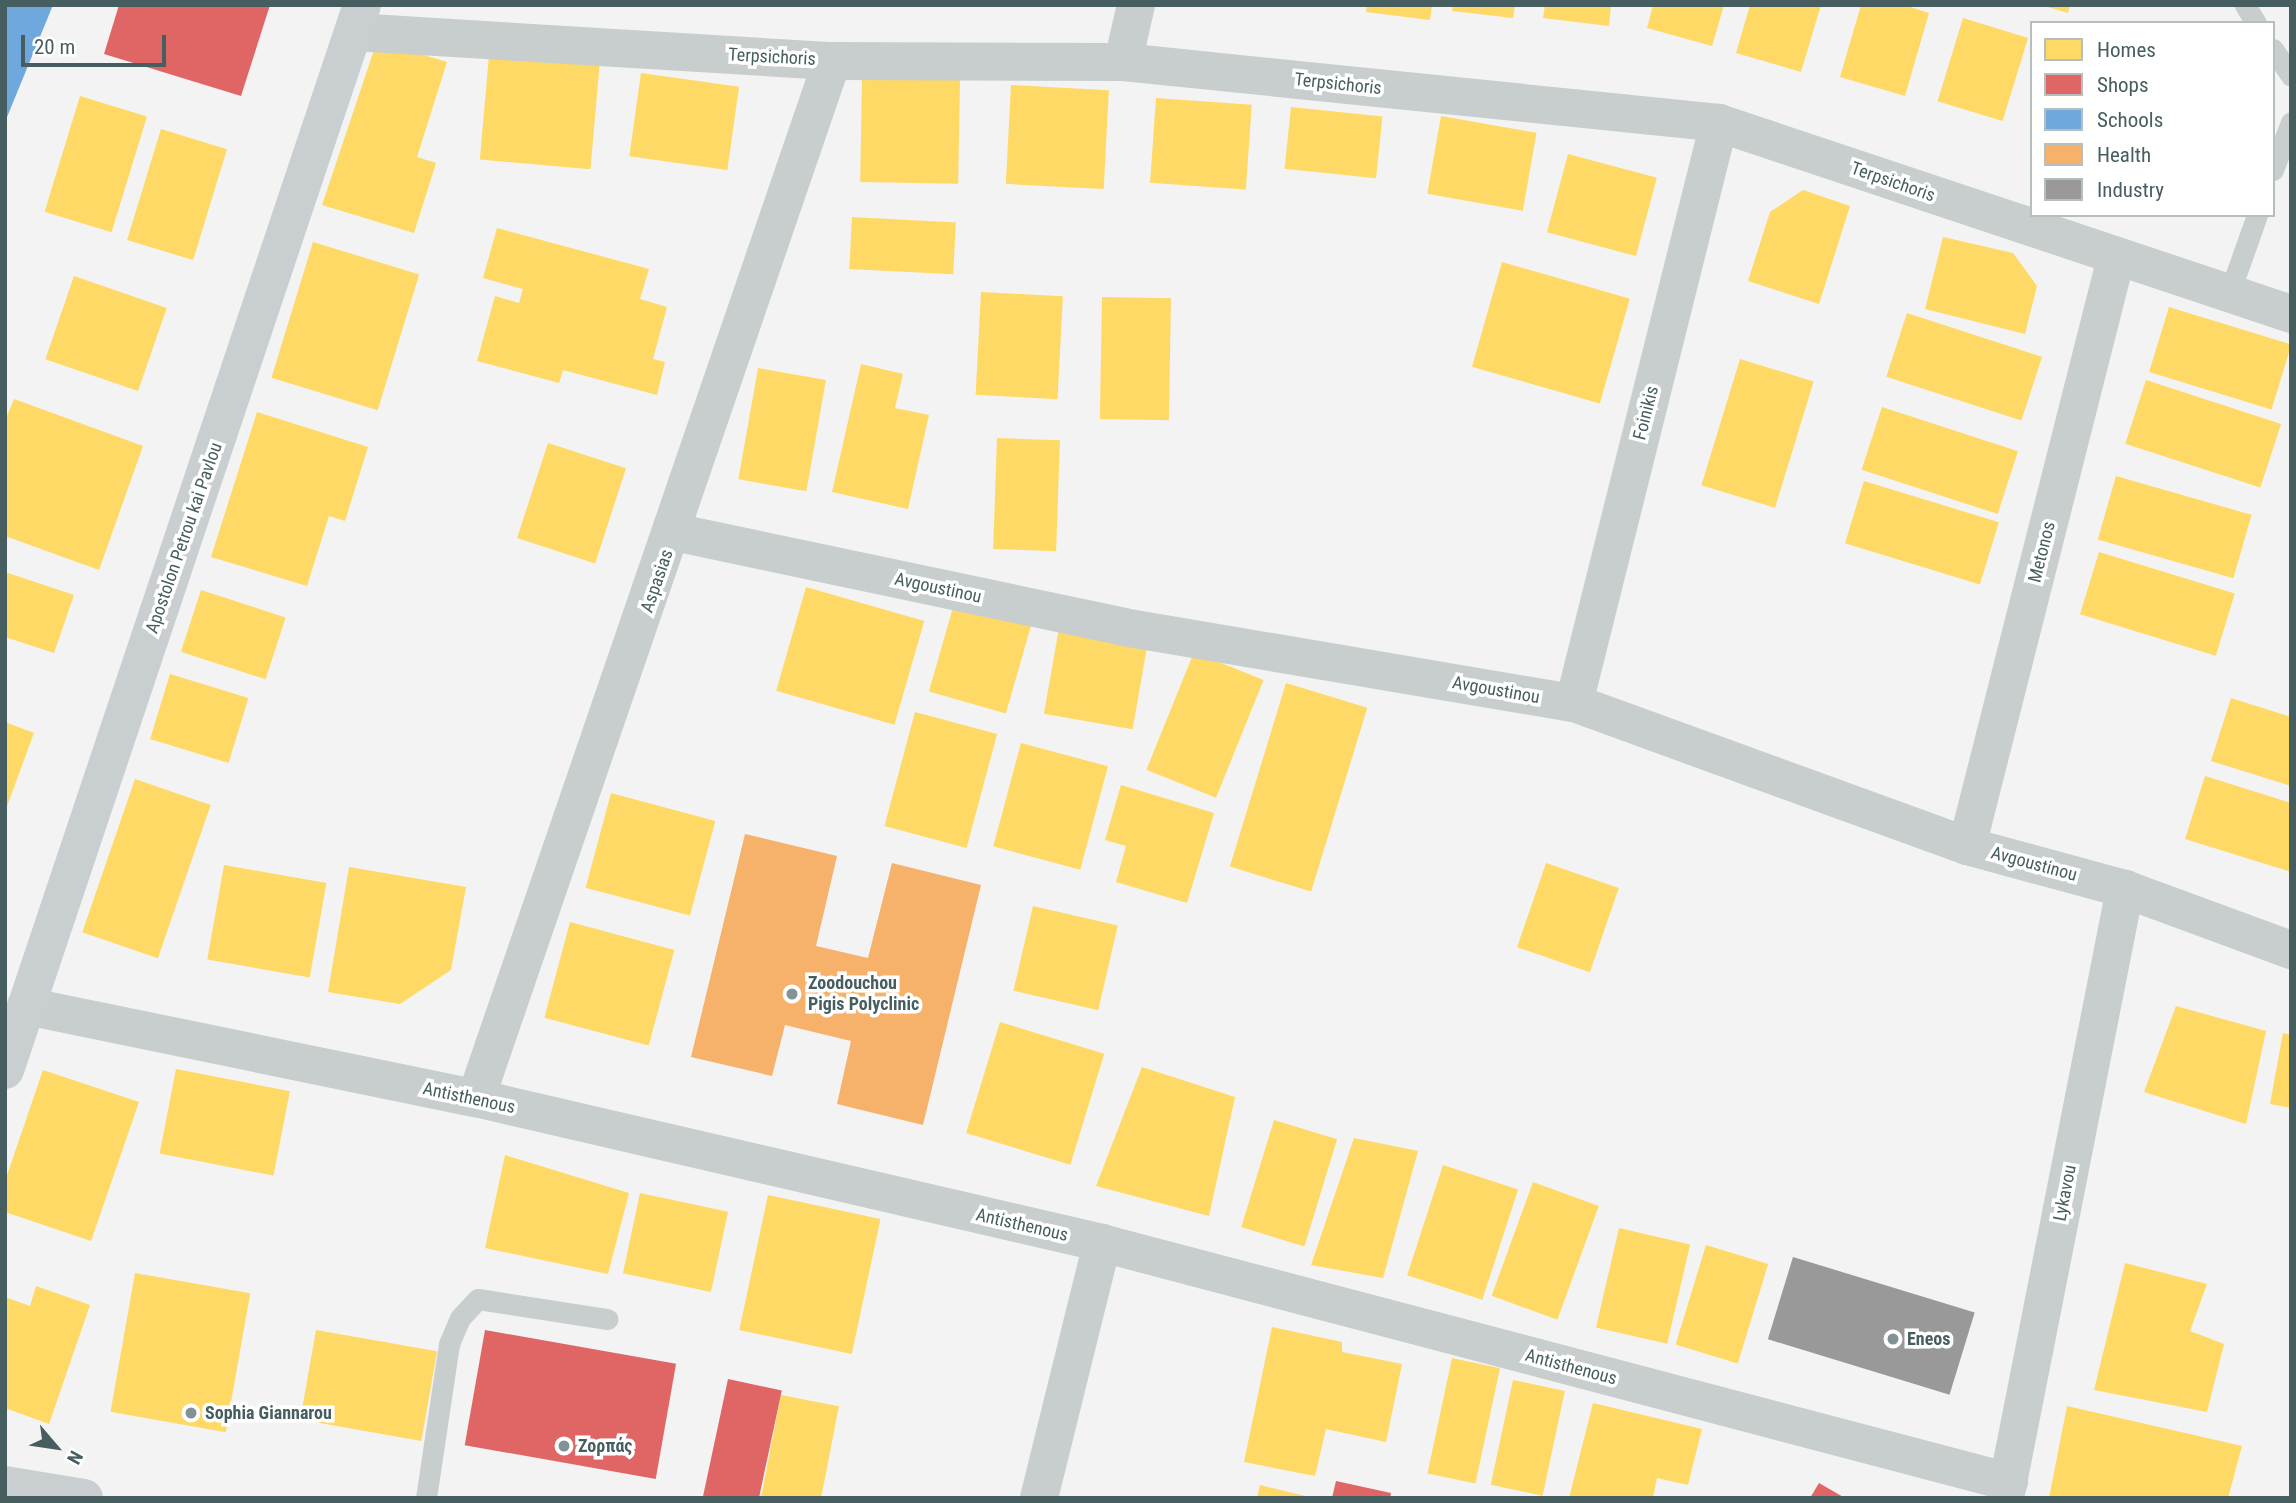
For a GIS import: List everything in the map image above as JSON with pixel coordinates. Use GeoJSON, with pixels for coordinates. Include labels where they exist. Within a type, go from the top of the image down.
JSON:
{"type":"FeatureCollection","features":[{"type":"Feature","properties":{"kind":"street"},"geometry":{"type":"LineString","coordinates":[[1123,62],[1136,5]]}},
{"type":"Feature","properties":{"kind":"street","name":"Terpsichoris"},"geometry":{"type":"LineString","coordinates":[[358,19],[832,61],[1123,62],[1718,123],[2116,258],[2291,314]]}},
{"type":"Feature","properties":{"kind":"street","name":"Apostolon Petrou kai Pavlou"},"geometry":{"type":"LineString","coordinates":[[5,1070],[358,19]]}},
{"type":"Feature","properties":{"kind":"street","name":"Aspasias"},"geometry":{"type":"LineString","coordinates":[[476,1098],[674,532],[832,61]]}},
{"type":"Feature","properties":{"kind":"street","name":"Foinikis"},"geometry":{"type":"LineString","coordinates":[[1574,703],[1718,123]]}},
{"type":"Feature","properties":{"kind":"street","name":"Metonos"},"geometry":{"type":"LineString","coordinates":[[1967,846],[2116,258]]}},
{"type":"Feature","properties":{"kind":"street","name":"Avgoustinou"},"geometry":{"type":"LineString","coordinates":[[674,532],[1123,627],[1574,703],[1967,846],[2125,889],[2291,950]]}},
{"type":"Feature","properties":{"kind":"street","name":"Lykavou"},"geometry":{"type":"LineString","coordinates":[[2007,1490],[2125,889]]}},
{"type":"Feature","properties":{"kind":"street","name":"Antisthenous"},"geometry":{"type":"LineString","coordinates":[[26,1006],[476,1098],[1102,1243],[2007,1490]]}},
{"type":"Feature","properties":{"kind":"street"},"geometry":{"type":"LineString","coordinates":[[1039,1498],[1102,1243]]}},
{"type":"Feature","properties":{"kind":"street"},"geometry":{"type":"LineString","coordinates":[[5,1485],[84,1498]]}},
{"type":"Feature","properties":{"kind":"lane"},"geometry":{"type":"LineString","coordinates":[[2245,5],[2255,21]]}},
{"type":"Feature","properties":{"kind":"lane"},"geometry":{"type":"LineString","coordinates":[[2275,52],[2291,76]]}},
{"type":"Feature","properties":{"kind":"lane"},"geometry":{"type":"LineString","coordinates":[[2275,165],[2291,122]]}},
{"type":"Feature","properties":{"kind":"lane"},"geometry":{"type":"LineString","coordinates":[[2229,294],[2256,217]]}},
{"type":"Feature","properties":{"kind":"lane"},"geometry":{"type":"LineString","coordinates":[[426,1498],[449,1344],[460,1318],[478,1299],[607,1319]]}},
{"type":"Feature","properties":{"kind":"building: Homes"},"geometry":{"type":"Polygon","coordinates":[[[1367,5],[1432,5],[1430,20],[1366,12],[1367,5]]]}},
{"type":"Feature","properties":{"kind":"building: Homes"},"geometry":{"type":"Polygon","coordinates":[[[1453,5],[1515,5],[1513,18],[1452,11],[1453,5]]]}},
{"type":"Feature","properties":{"kind":"building: Homes"},"geometry":{"type":"Polygon","coordinates":[[[1545,5],[1611,5],[1609,26],[1543,18],[1545,5]]]}},
{"type":"Feature","properties":{"kind":"building: Homes"},"geometry":{"type":"Polygon","coordinates":[[[1653,5],[1724,5],[1712,46],[1647,28],[1653,5]]]}},
{"type":"Feature","properties":{"kind":"building: Homes"},"geometry":{"type":"Polygon","coordinates":[[[1750,5],[1821,5],[1801,72],[1736,53],[1750,5]]]}},
{"type":"Feature","properties":{"kind":"building: Homes"},"geometry":{"type":"Polygon","coordinates":[[[1861,5],[1904,5],[1929,13],[1905,96],[1840,77],[1861,5]]]}},
{"type":"Feature","properties":{"kind":"building: Homes"},"geometry":{"type":"Polygon","coordinates":[[[2041,5],[2070,5],[2068,13],[2041,5]]]}},
{"type":"Feature","properties":{"kind":"building: Homes"},"geometry":{"type":"Polygon","coordinates":[[[1963,18],[2028,38],[2003,121],[1938,101],[1963,18]]]}},
{"type":"Feature","properties":{"kind":"building: Homes"},"geometry":{"type":"Polygon","coordinates":[[[377,41],[447,62],[417,157],[436,163],[414,233],[322,205],[377,41]]]}},
{"type":"Feature","properties":{"kind":"building: Homes"},"geometry":{"type":"Polygon","coordinates":[[[489,55],[600,65],[590,169],[480,160],[489,55]]]}},
{"type":"Feature","properties":{"kind":"building: Homes"},"geometry":{"type":"Polygon","coordinates":[[[641,73],[739,87],[727,170],[629,156],[641,73]]]}},
{"type":"Feature","properties":{"kind":"building: Homes"},"geometry":{"type":"Polygon","coordinates":[[[862,78],[960,80],[958,184],[860,182],[862,78]]]}},
{"type":"Feature","properties":{"kind":"building: Homes"},"geometry":{"type":"Polygon","coordinates":[[[1011,85],[1109,90],[1104,189],[1006,184],[1011,85]]]}},
{"type":"Feature","properties":{"kind":"building: Homes"},"geometry":{"type":"Polygon","coordinates":[[[80,96],[147,116],[112,232],[45,212],[80,96]]]}},
{"type":"Feature","properties":{"kind":"building: Homes"},"geometry":{"type":"Polygon","coordinates":[[[1156,98],[1252,105],[1246,189],[1150,183],[1156,98]]]}},
{"type":"Feature","properties":{"kind":"building: Homes"},"geometry":{"type":"Polygon","coordinates":[[[1291,107],[1382,117],[1376,178],[1285,169],[1291,107]]]}},
{"type":"Feature","properties":{"kind":"building: Homes"},"geometry":{"type":"Polygon","coordinates":[[[1441,116],[1537,133],[1523,211],[1427,194],[1441,116]]]}},
{"type":"Feature","properties":{"kind":"building: Homes"},"geometry":{"type":"Polygon","coordinates":[[[161,129],[227,149],[193,260],[127,240],[161,129]]]}},
{"type":"Feature","properties":{"kind":"building: Homes"},"geometry":{"type":"Polygon","coordinates":[[[1568,154],[1657,178],[1636,256],[1547,232],[1568,154]]]}},
{"type":"Feature","properties":{"kind":"building: Homes"},"geometry":{"type":"Polygon","coordinates":[[[1803,190],[1850,206],[1819,304],[1748,281],[1770,212],[1803,190]]]}},
{"type":"Feature","properties":{"kind":"building: Homes"},"geometry":{"type":"Polygon","coordinates":[[[852,217],[956,222],[953,274],[849,269],[852,217]]]}},
{"type":"Feature","properties":{"kind":"building: Homes"},"geometry":{"type":"Polygon","coordinates":[[[497,228],[649,269],[640,299],[667,307],[653,359],[665,362],[657,395],[563,370],[559,383],[477,361],[495,296],[519,303],[523,289],[483,278],[497,228]]]}},
{"type":"Feature","properties":{"kind":"building: Homes"},"geometry":{"type":"Polygon","coordinates":[[[1943,237],[2013,253],[2037,286],[2025,334],[1925,309],[1943,237]]]}},
{"type":"Feature","properties":{"kind":"building: Homes"},"geometry":{"type":"Polygon","coordinates":[[[313,242],[419,274],[378,410],[271,378],[313,242]]]}},
{"type":"Feature","properties":{"kind":"building: Homes"},"geometry":{"type":"Polygon","coordinates":[[[1502,262],[1630,299],[1600,403],[1472,367],[1502,262]]]}},
{"type":"Feature","properties":{"kind":"building: Homes"},"geometry":{"type":"Polygon","coordinates":[[[74,276],[167,308],[138,391],[45,359],[74,276]]]}},
{"type":"Feature","properties":{"kind":"building: Homes"},"geometry":{"type":"Polygon","coordinates":[[[981,292],[1063,296],[1057,399],[976,395],[981,292]]]}},
{"type":"Feature","properties":{"kind":"building: Homes"},"geometry":{"type":"Polygon","coordinates":[[[1102,297],[1171,298],[1169,420],[1100,419],[1102,297]]]}},
{"type":"Feature","properties":{"kind":"building: Homes"},"geometry":{"type":"Polygon","coordinates":[[[2169,307],[2291,344],[2272,409],[2149,372],[2169,307]]]}},
{"type":"Feature","properties":{"kind":"building: Homes"},"geometry":{"type":"Polygon","coordinates":[[[1907,313],[2042,357],[2021,421],[1886,377],[1907,313]]]}},
{"type":"Feature","properties":{"kind":"building: Homes"},"geometry":{"type":"Polygon","coordinates":[[[1740,359],[1814,382],[1775,508],[1701,485],[1740,359]]]}},
{"type":"Feature","properties":{"kind":"building: Homes"},"geometry":{"type":"Polygon","coordinates":[[[861,364],[903,374],[895,408],[929,415],[908,509],[832,492],[861,364]]]}},
{"type":"Feature","properties":{"kind":"building: Homes"},"geometry":{"type":"Polygon","coordinates":[[[758,368],[826,380],[806,491],[738,479],[758,368]]]}},
{"type":"Feature","properties":{"kind":"building: Homes"},"geometry":{"type":"Polygon","coordinates":[[[2146,380],[2281,424],[2260,488],[2125,444],[2146,380]]]}},
{"type":"Feature","properties":{"kind":"building: Homes"},"geometry":{"type":"Polygon","coordinates":[[[14,399],[143,446],[99,570],[5,536],[5,421],[14,399]]]}},
{"type":"Feature","properties":{"kind":"building: Homes"},"geometry":{"type":"Polygon","coordinates":[[[1882,407],[2018,451],[1998,514],[1862,470],[1882,407]]]}},
{"type":"Feature","properties":{"kind":"building: Homes"},"geometry":{"type":"Polygon","coordinates":[[[257,412],[368,447],[345,521],[329,516],[307,586],[211,557],[257,412]]]}},
{"type":"Feature","properties":{"kind":"building: Homes"},"geometry":{"type":"Polygon","coordinates":[[[997,438],[1060,440],[1056,551],[993,549],[997,438]]]}},
{"type":"Feature","properties":{"kind":"building: Homes"},"geometry":{"type":"Polygon","coordinates":[[[548,443],[626,468],[595,563],[517,538],[548,443]]]}},
{"type":"Feature","properties":{"kind":"building: Homes"},"geometry":{"type":"Polygon","coordinates":[[[2116,476],[2252,515],[2233,578],[2098,539],[2116,476]]]}},
{"type":"Feature","properties":{"kind":"building: Homes"},"geometry":{"type":"Polygon","coordinates":[[[1864,481],[1999,522],[1980,584],[1845,543],[1864,481]]]}},
{"type":"Feature","properties":{"kind":"building: Homes"},"geometry":{"type":"Polygon","coordinates":[[[2099,552],[2235,594],[2216,656],[2080,614],[2099,552]]]}},
{"type":"Feature","properties":{"kind":"building: Homes"},"geometry":{"type":"Polygon","coordinates":[[[5,572],[74,595],[54,653],[5,637],[5,572]]]}},
{"type":"Feature","properties":{"kind":"building: Homes"},"geometry":{"type":"Polygon","coordinates":[[[806,587],[924,621],[894,725],[776,691],[806,587]]]}},
{"type":"Feature","properties":{"kind":"building: Homes"},"geometry":{"type":"Polygon","coordinates":[[[201,590],[286,618],[266,679],[181,652],[201,590]]]}},
{"type":"Feature","properties":{"kind":"building: Homes"},"geometry":{"type":"Polygon","coordinates":[[[954,604],[1031,626],[1006,714],[929,691],[954,604]]]}},
{"type":"Feature","properties":{"kind":"building: Homes"},"geometry":{"type":"Polygon","coordinates":[[[1059,628],[1148,644],[1133,729],[1044,714],[1059,628]]]}},
{"type":"Feature","properties":{"kind":"building: Homes"},"geometry":{"type":"Polygon","coordinates":[[[1194,652],[1264,680],[1216,798],[1146,770],[1194,652]]]}},
{"type":"Feature","properties":{"kind":"building: Homes"},"geometry":{"type":"Polygon","coordinates":[[[170,674],[248,698],[229,763],[150,739],[170,674]]]}},
{"type":"Feature","properties":{"kind":"building: Homes"},"geometry":{"type":"Polygon","coordinates":[[[1286,683],[1367,708],[1311,891],[1230,867],[1286,683]]]}},
{"type":"Feature","properties":{"kind":"building: Homes"},"geometry":{"type":"Polygon","coordinates":[[[2231,698],[2291,717],[2291,786],[2211,761],[2231,698]]]}},
{"type":"Feature","properties":{"kind":"building: Homes"},"geometry":{"type":"Polygon","coordinates":[[[915,712],[997,734],[967,848],[884,826],[915,712]]]}},
{"type":"Feature","properties":{"kind":"building: Homes"},"geometry":{"type":"Polygon","coordinates":[[[5,722],[34,733],[6,809],[5,809],[5,722]]]}},
{"type":"Feature","properties":{"kind":"building: Homes"},"geometry":{"type":"Polygon","coordinates":[[[1021,743],[1108,766],[1080,870],[993,846],[1021,743]]]}},
{"type":"Feature","properties":{"kind":"building: Homes"},"geometry":{"type":"Polygon","coordinates":[[[2205,776],[2291,803],[2291,872],[2185,839],[2205,776]]]}},
{"type":"Feature","properties":{"kind":"building: Homes"},"geometry":{"type":"Polygon","coordinates":[[[135,779],[211,805],[158,958],[82,932],[135,779]]]}},
{"type":"Feature","properties":{"kind":"building: Homes"},"geometry":{"type":"Polygon","coordinates":[[[1121,785],[1214,813],[1187,903],[1116,882],[1126,846],[1105,840],[1121,785]]]}},
{"type":"Feature","properties":{"kind":"building: Homes"},"geometry":{"type":"Polygon","coordinates":[[[611,793],[715,821],[690,916],[586,888],[611,793]]]}},
{"type":"Feature","properties":{"kind":"building: Homes"},"geometry":{"type":"Polygon","coordinates":[[[1546,863],[1619,888],[1590,972],[1517,947],[1546,863]]]}},
{"type":"Feature","properties":{"kind":"building: Homes"},"geometry":{"type":"Polygon","coordinates":[[[224,865],[326,883],[310,978],[207,960],[224,865]]]}},
{"type":"Feature","properties":{"kind":"building: Homes"},"geometry":{"type":"Polygon","coordinates":[[[349,867],[466,887],[451,970],[400,1004],[328,992],[349,867]]]}},
{"type":"Feature","properties":{"kind":"building: Homes"},"geometry":{"type":"Polygon","coordinates":[[[1033,906],[1118,926],[1098,1010],[1013,991],[1033,906]]]}},
{"type":"Feature","properties":{"kind":"building: Homes"},"geometry":{"type":"Polygon","coordinates":[[[570,922],[674,950],[649,1046],[544,1018],[570,922]]]}},
{"type":"Feature","properties":{"kind":"building: Homes"},"geometry":{"type":"Polygon","coordinates":[[[2176,1006],[2266,1031],[2246,1124],[2144,1092],[2176,1006]]]}},
{"type":"Feature","properties":{"kind":"building: Homes"},"geometry":{"type":"Polygon","coordinates":[[[1000,1022],[1104,1054],[1070,1165],[966,1133],[1000,1022]]]}},
{"type":"Feature","properties":{"kind":"building: Homes"},"geometry":{"type":"Polygon","coordinates":[[[2283,1033],[2291,1035],[2291,1108],[2270,1104],[2283,1033]]]}},
{"type":"Feature","properties":{"kind":"building: Homes"},"geometry":{"type":"Polygon","coordinates":[[[1142,1067],[1235,1097],[1209,1216],[1096,1186],[1142,1067]]]}},
{"type":"Feature","properties":{"kind":"building: Homes"},"geometry":{"type":"Polygon","coordinates":[[[176,1069],[290,1091],[273,1176],[160,1153],[176,1069]]]}},
{"type":"Feature","properties":{"kind":"building: Homes"},"geometry":{"type":"Polygon","coordinates":[[[43,1070],[139,1102],[91,1241],[5,1212],[5,1181],[43,1070]]]}},
{"type":"Feature","properties":{"kind":"building: Homes"},"geometry":{"type":"Polygon","coordinates":[[[1274,1120],[1337,1139],[1304,1246],[1241,1227],[1274,1120]]]}},
{"type":"Feature","properties":{"kind":"building: Homes"},"geometry":{"type":"Polygon","coordinates":[[[1354,1138],[1418,1151],[1383,1278],[1311,1265],[1354,1138]]]}},
{"type":"Feature","properties":{"kind":"building: Homes"},"geometry":{"type":"Polygon","coordinates":[[[505,1155],[629,1193],[608,1274],[485,1248],[505,1155]]]}},
{"type":"Feature","properties":{"kind":"building: Homes"},"geometry":{"type":"Polygon","coordinates":[[[1443,1165],[1518,1189],[1482,1300],[1407,1275],[1443,1165]]]}},
{"type":"Feature","properties":{"kind":"building: Homes"},"geometry":{"type":"Polygon","coordinates":[[[1533,1182],[1599,1206],[1557,1320],[1492,1296],[1533,1182]]]}},
{"type":"Feature","properties":{"kind":"building: Homes"},"geometry":{"type":"Polygon","coordinates":[[[640,1193],[728,1212],[711,1292],[623,1273],[640,1193]]]}},
{"type":"Feature","properties":{"kind":"building: Homes"},"geometry":{"type":"Polygon","coordinates":[[[768,1195],[880,1219],[852,1354],[739,1330],[768,1195]]]}},
{"type":"Feature","properties":{"kind":"building: Homes"},"geometry":{"type":"Polygon","coordinates":[[[1619,1228],[1690,1244],[1667,1344],[1596,1327],[1619,1228]]]}},
{"type":"Feature","properties":{"kind":"building: Homes"},"geometry":{"type":"Polygon","coordinates":[[[1706,1245],[1768,1264],[1738,1363],[1676,1344],[1706,1245]]]}},
{"type":"Feature","properties":{"kind":"building: Homes"},"geometry":{"type":"Polygon","coordinates":[[[2125,1263],[2207,1284],[2190,1331],[2224,1344],[2207,1412],[2094,1390],[2125,1263]]]}},
{"type":"Feature","properties":{"kind":"building: Homes"},"geometry":{"type":"Polygon","coordinates":[[[135,1273],[250,1293],[226,1432],[111,1412],[135,1273]]]}},
{"type":"Feature","properties":{"kind":"building: Homes"},"geometry":{"type":"Polygon","coordinates":[[[36,1286],[90,1305],[49,1424],[5,1408],[5,1297],[30,1306],[36,1286]]]}},
{"type":"Feature","properties":{"kind":"building: Homes"},"geometry":{"type":"Polygon","coordinates":[[[1272,1327],[1342,1342],[1342,1352],[1402,1364],[1386,1442],[1326,1429],[1315,1476],[1244,1462],[1272,1327]]]}},
{"type":"Feature","properties":{"kind":"building: Homes"},"geometry":{"type":"Polygon","coordinates":[[[316,1330],[437,1351],[421,1441],[300,1420],[316,1330]]]}},
{"type":"Feature","properties":{"kind":"building: Homes"},"geometry":{"type":"Polygon","coordinates":[[[1452,1358],[1500,1368],[1475,1484],[1427,1473],[1452,1358]]]}},
{"type":"Feature","properties":{"kind":"building: Homes"},"geometry":{"type":"Polygon","coordinates":[[[1513,1380],[1565,1391],[1543,1496],[1491,1485],[1513,1380]]]}},
{"type":"Feature","properties":{"kind":"building: Homes"},"geometry":{"type":"Polygon","coordinates":[[[781,1395],[839,1406],[821,1498],[761,1498],[781,1395]]]}},
{"type":"Feature","properties":{"kind":"building: Homes"},"geometry":{"type":"Polygon","coordinates":[[[1593,1403],[1702,1429],[1688,1485],[1657,1478],[1653,1498],[1569,1498],[1593,1403]]]}},
{"type":"Feature","properties":{"kind":"building: Homes"},"geometry":{"type":"Polygon","coordinates":[[[2067,1406],[2242,1446],[2228,1498],[2049,1498],[2067,1406]]]}},
{"type":"Feature","properties":{"kind":"building: Homes"},"geometry":{"type":"Polygon","coordinates":[[[1260,1485],[1310,1497],[1310,1498],[1257,1498],[1260,1485]]]}},
{"type":"Feature","properties":{"kind":"building: Shops"},"geometry":{"type":"Polygon","coordinates":[[[119,5],[270,5],[241,96],[104,54],[119,5]]]}},
{"type":"Feature","properties":{"kind":"building: Shops"},"geometry":{"type":"Polygon","coordinates":[[[485,1330],[676,1364],[656,1479],[465,1445],[485,1330]]]}},
{"type":"Feature","properties":{"kind":"building: Shops"},"geometry":{"type":"Polygon","coordinates":[[[728,1379],[782,1390],[759,1498],[703,1497],[728,1379]]]}},
{"type":"Feature","properties":{"kind":"building: Shops"},"geometry":{"type":"Polygon","coordinates":[[[1336,1481],[1391,1493],[1390,1498],[1332,1498],[1336,1481]]]}},
{"type":"Feature","properties":{"kind":"building: Shops"},"geometry":{"type":"Polygon","coordinates":[[[1819,1483],[1845,1498],[1810,1498],[1819,1483]]]}},
{"type":"Feature","properties":{"kind":"building: Schools"},"geometry":{"type":"Polygon","coordinates":[[[5,5],[53,5],[5,122],[5,5]]]}},
{"type":"Feature","properties":{"kind":"building: Health"},"geometry":{"type":"Polygon","coordinates":[[[745,834],[837,856],[816,946],[868,958],[892,863],[981,885],[923,1125],[837,1104],[851,1041],[785,1025],[772,1076],[691,1057],[745,834]]]}},
{"type":"Feature","properties":{"kind":"building: Industry"},"geometry":{"type":"Polygon","coordinates":[[[1793,1257],[1975,1313],[1950,1395],[1768,1339],[1793,1257]]]}},
{"type":"Feature","properties":{"kind":"place","name":"Zoodouchou Pigis Polyclinic"},"geometry":{"type":"Point","coordinates":[792,994]}},
{"type":"Feature","properties":{"kind":"place","name":"Eneos"},"geometry":{"type":"Point","coordinates":[1893,1339]}},
{"type":"Feature","properties":{"kind":"place","name":"Sophia Giannarou"},"geometry":{"type":"Point","coordinates":[191,1413]}},
{"type":"Feature","properties":{"kind":"place","name":"Ζορπάς"},"geometry":{"type":"Point","coordinates":[564,1446]}}]}
